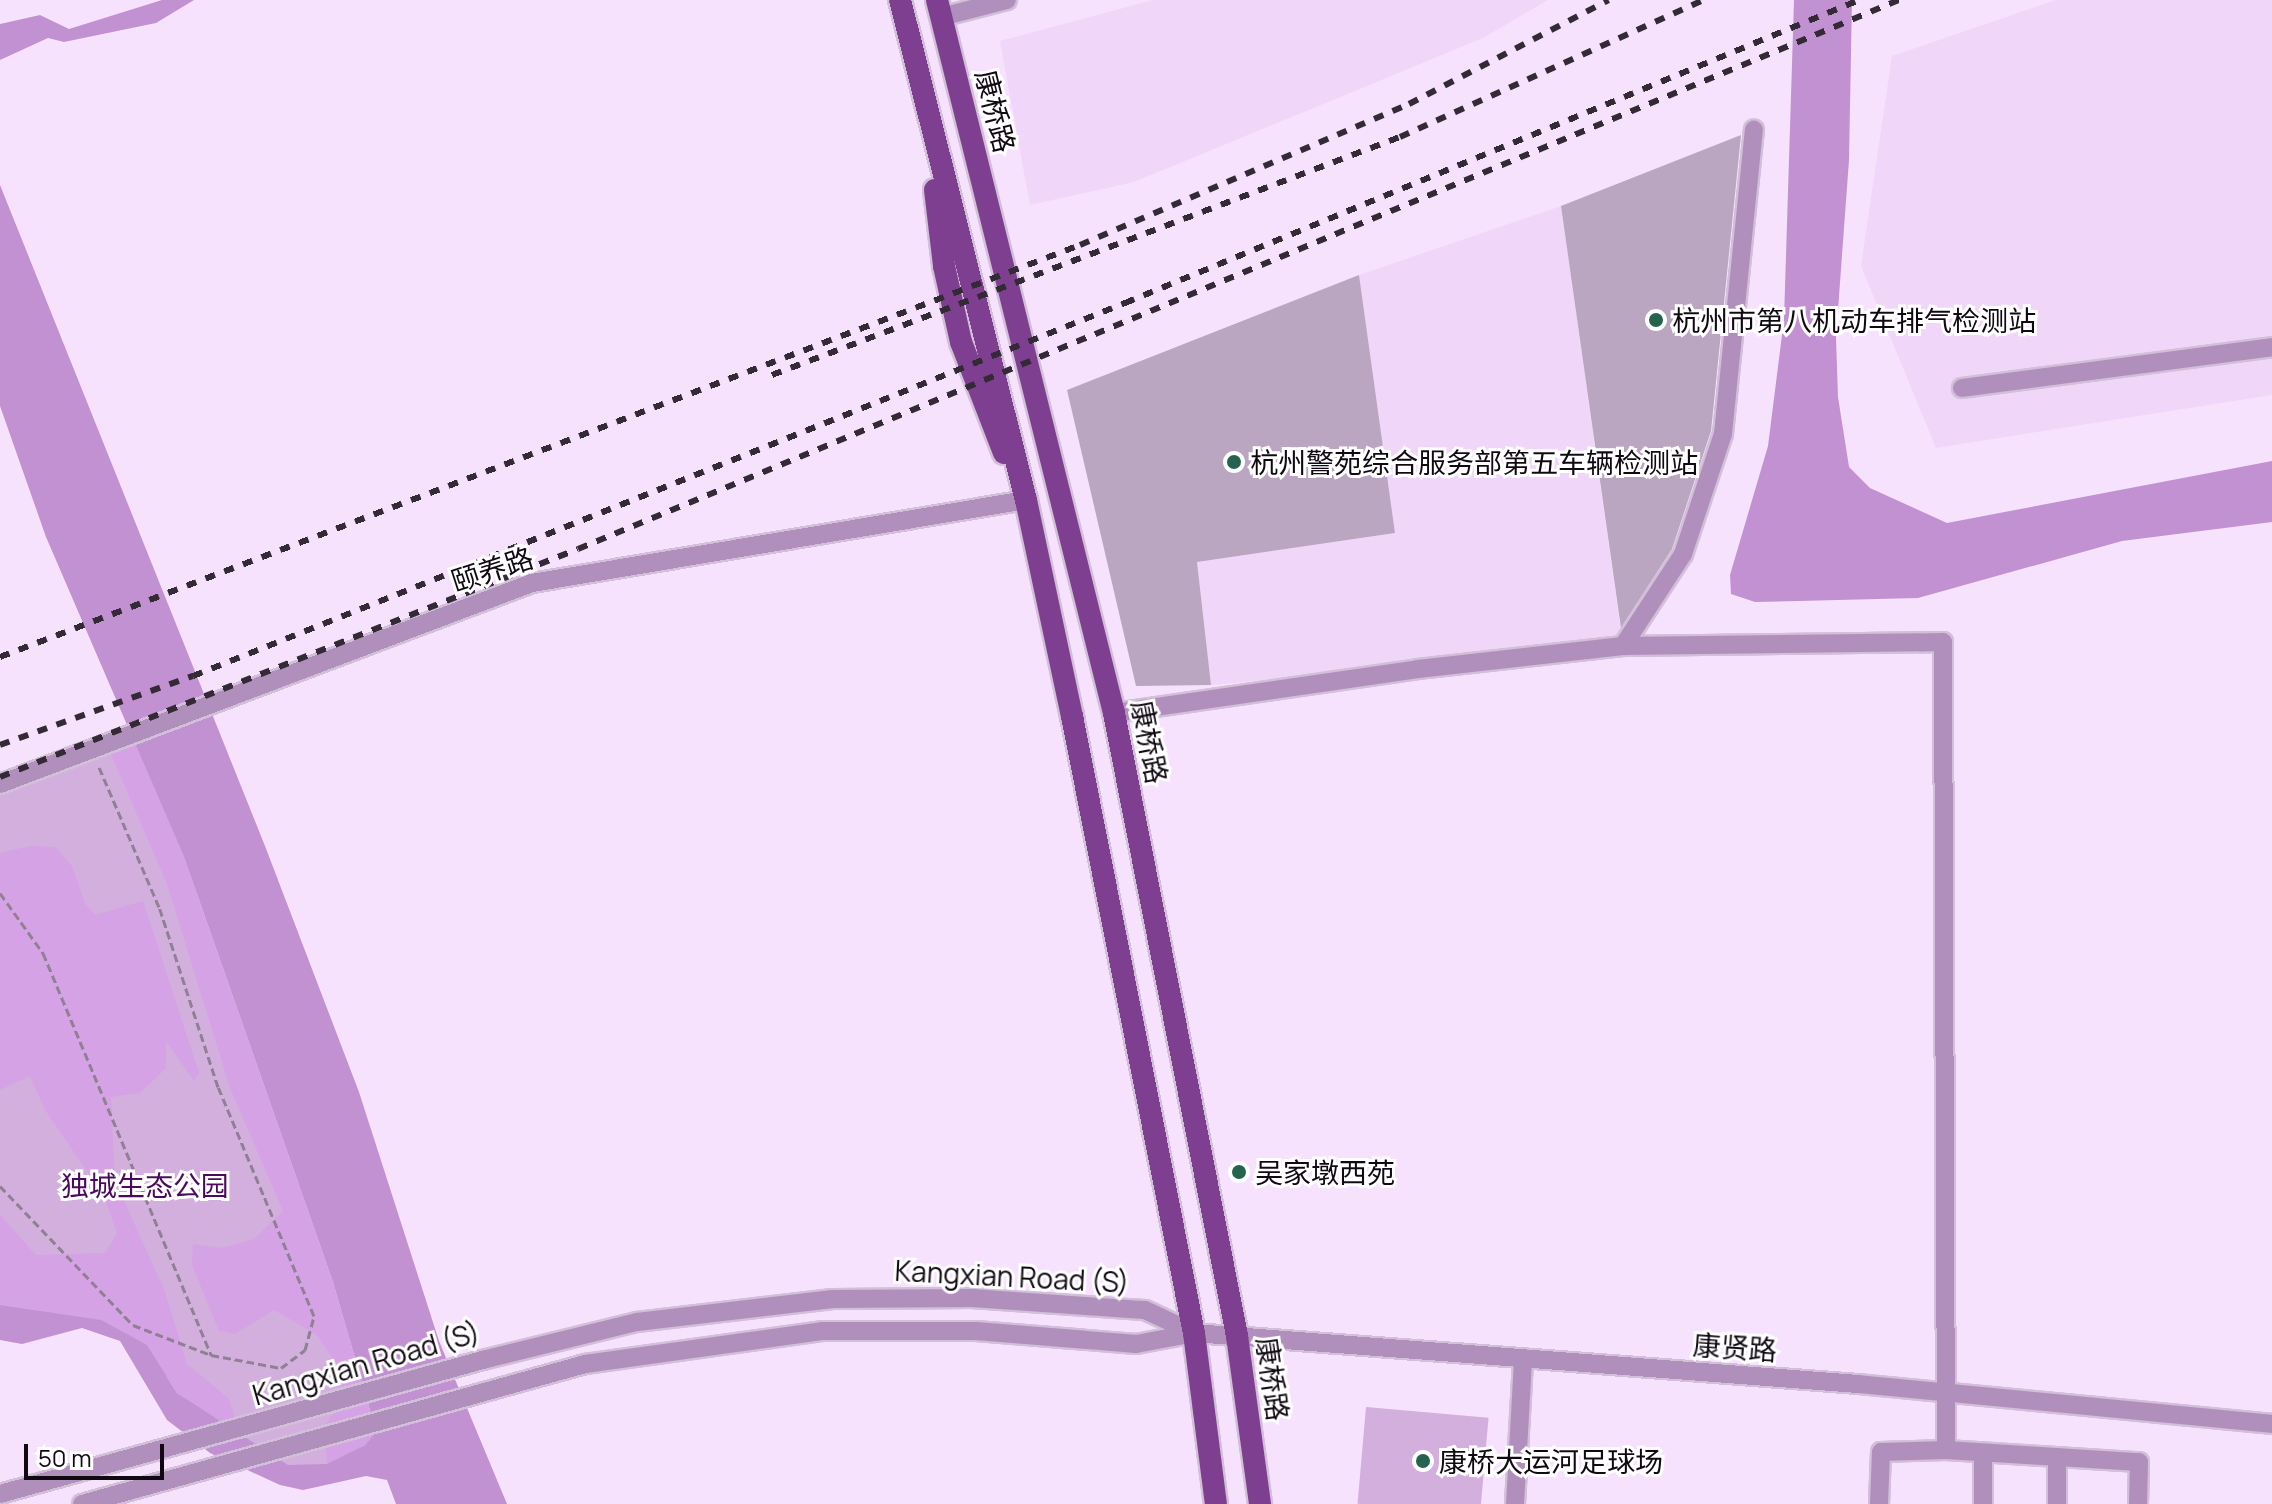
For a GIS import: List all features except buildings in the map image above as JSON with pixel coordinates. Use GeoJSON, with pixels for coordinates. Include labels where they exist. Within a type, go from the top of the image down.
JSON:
{"type":"FeatureCollection","features":[{"type":"Feature","properties":{"kind":"main road"},"geometry":{"type":"LineString","coordinates":[[900,0],[1026,500],[1194,1333],[1216,1504]]}},
{"type":"Feature","properties":{"kind":"main road","name":"康桥路"},"geometry":{"type":"LineString","coordinates":[[939,8],[1114,713],[1237,1336],[1260,1504]]}},
{"type":"Feature","properties":{"kind":"street"},"geometry":{"type":"LineString","coordinates":[[939,8],[1007,0]]}},
{"type":"Feature","properties":{"kind":"street"},"geometry":{"type":"LineString","coordinates":[[1623,646],[1683,554],[1723,434],[1754,130]]}},
{"type":"Feature","properties":{"kind":"street"},"geometry":{"type":"LineString","coordinates":[[1962,388],[2272,347]]}},
{"type":"Feature","properties":{"kind":"street","name":"颐养路"},"geometry":{"type":"LineString","coordinates":[[0,784],[532,583],[1026,500]]}},
{"type":"Feature","properties":{"kind":"street"},"geometry":{"type":"LineString","coordinates":[[1114,713],[1418,669],[1623,646],[1943,642],[1946,1450]]}},
{"type":"Feature","properties":{"kind":"street","name":"Kangxian Road (S)"},"geometry":{"type":"LineString","coordinates":[[0,1499],[276,1417],[611,1328],[785,1303],[946,1297],[1145,1310],[1194,1333]]}},
{"type":"Feature","properties":{"kind":"street","name":"Kangxian Road (S)"},"geometry":{"type":"LineString","coordinates":[[82,1504],[509,1382],[617,1358],[822,1331],[976,1331],[1136,1344],[1194,1333]]}},
{"type":"Feature","properties":{"kind":"street","name":"康贤路"},"geometry":{"type":"LineString","coordinates":[[1194,1333],[1946,1394],[2272,1424]]}},
{"type":"Feature","properties":{"kind":"street"},"geometry":{"type":"LineString","coordinates":[[1515,1504],[1523,1359]]}},
{"type":"Feature","properties":{"kind":"street"},"geometry":{"type":"LineString","coordinates":[[1879,1504],[1881,1452],[1946,1450],[2139,1462],[2138,1504]]}},
{"type":"Feature","properties":{"kind":"street"},"geometry":{"type":"LineString","coordinates":[[1983,1453],[1983,1504]]}},
{"type":"Feature","properties":{"kind":"street"},"geometry":{"type":"LineString","coordinates":[[2057,1457],[2057,1504]]}},
{"type":"Feature","properties":{"kind":"path"},"geometry":{"type":"LineString","coordinates":[[0,1186],[133,1325],[211,1355],[281,1368],[305,1350],[314,1316],[218,1087],[159,907],[99,766]]}},
{"type":"Feature","properties":{"kind":"path"},"geometry":{"type":"LineString","coordinates":[[0,893],[43,953],[211,1355]]}},
{"type":"Feature","properties":{"kind":"shaded area"},"geometry":{"type":"Polygon","coordinates":[[[162,0],[194,0],[156,23],[64,42],[48,38],[0,60],[0,24],[40,15],[69,29],[162,0]]]}},
{"type":"Feature","properties":{"kind":"shaded area"},"geometry":{"type":"Polygon","coordinates":[[[1153,0],[1548,0],[1483,38],[1134,182],[1030,205],[1000,41],[1153,0]]]}},
{"type":"Feature","properties":{"kind":"shaded area"},"geometry":{"type":"Polygon","coordinates":[[[1794,0],[1852,0],[1849,160],[1836,337],[1838,397],[1849,467],[1870,488],[1947,523],[2272,461],[2272,522],[2122,541],[1918,598],[1755,602],[1731,594],[1730,575],[1768,446],[1784,319],[1794,0]]]}},
{"type":"Feature","properties":{"kind":"shaded area"},"geometry":{"type":"Polygon","coordinates":[[[2056,0],[2272,0],[2272,395],[1936,448],[1861,266],[1892,56],[2056,0]]]}},
{"type":"Feature","properties":{"kind":"shaded area"},"geometry":{"type":"Polygon","coordinates":[[[0,185],[265,846],[359,1092],[439,1341],[507,1504],[396,1504],[387,1480],[366,1476],[303,1490],[280,1485],[210,1453],[167,1420],[120,1341],[82,1328],[22,1344],[0,1340],[0,1305],[101,1320],[147,1345],[177,1393],[288,1465],[327,1464],[365,1445],[376,1431],[333,1282],[184,857],[46,537],[0,406],[0,185]]]}},
{"type":"Feature","properties":{"kind":"shaded area"},"geometry":{"type":"Polygon","coordinates":[[[1561,206],[1623,646],[1211,685],[1197,562],[1395,533],[1359,275],[1561,206]]]}},
{"type":"Feature","properties":{"kind":"shaded area"},"geometry":{"type":"Polygon","coordinates":[[[135,743],[184,857],[333,1282],[376,1431],[365,1445],[327,1464],[324,1428],[343,1398],[340,1369],[317,1335],[274,1310],[235,1334],[219,1331],[192,1265],[193,1244],[222,1248],[254,1239],[283,1211],[230,1088],[167,884],[110,752],[135,743]]]}},
{"type":"Feature","properties":{"kind":"shaded area"},"geometry":{"type":"Polygon","coordinates":[[[30,846],[55,847],[72,866],[85,903],[95,915],[143,901],[199,1073],[194,1081],[166,1041],[166,1068],[140,1093],[111,1097],[115,1181],[164,1289],[187,1364],[228,1398],[244,1440],[177,1393],[147,1345],[38,1310],[0,1305],[0,1215],[36,1255],[105,1253],[117,1233],[104,1196],[45,1110],[30,1076],[0,1090],[0,853],[30,846]]]}},
{"type":"Feature","properties":{"kind":"green space","name":"独城生态公园"},"geometry":{"type":"Polygon","coordinates":[[[135,743],[184,857],[376,1431],[341,1468],[310,1474],[246,1459],[139,1348],[98,1325],[0,1322],[0,792],[135,743]]]}},
{"type":"Feature","properties":{"kind":"green space","name":"康桥大运河足球场"},"geometry":{"type":"Polygon","coordinates":[[[1366,1407],[1489,1418],[1481,1504],[1358,1504],[1366,1407]]]}},
{"type":"Feature","properties":{"kind":"railway"},"geometry":{"type":"LineString","coordinates":[[0,657],[1080,245],[1409,104],[1609,0]]}},
{"type":"Feature","properties":{"kind":"railway"},"geometry":{"type":"LineString","coordinates":[[772,375],[1400,137],[1703,0]]}},
{"type":"Feature","properties":{"kind":"railway"},"geometry":{"type":"LineString","coordinates":[[0,745],[193,676],[1125,303],[1859,0]]}},
{"type":"Feature","properties":{"kind":"railway"},"geometry":{"type":"LineString","coordinates":[[0,777],[578,549],[1899,0]]}},
{"type":"Feature","properties":{"kind":"place","name":"杭州市第八机动车排气检测站"},"geometry":{"type":"Point","coordinates":[1656,320]}},
{"type":"Feature","properties":{"kind":"place","name":"杭州警苑综合服务部第五车辆检测站"},"geometry":{"type":"Point","coordinates":[1234,462]}},
{"type":"Feature","properties":{"kind":"place","name":"吴家墩西苑"},"geometry":{"type":"Point","coordinates":[1239,1172]}},
{"type":"Feature","properties":{"kind":"place","name":"康桥大运河足球场"},"geometry":{"type":"Point","coordinates":[1423,1461]}}]}
